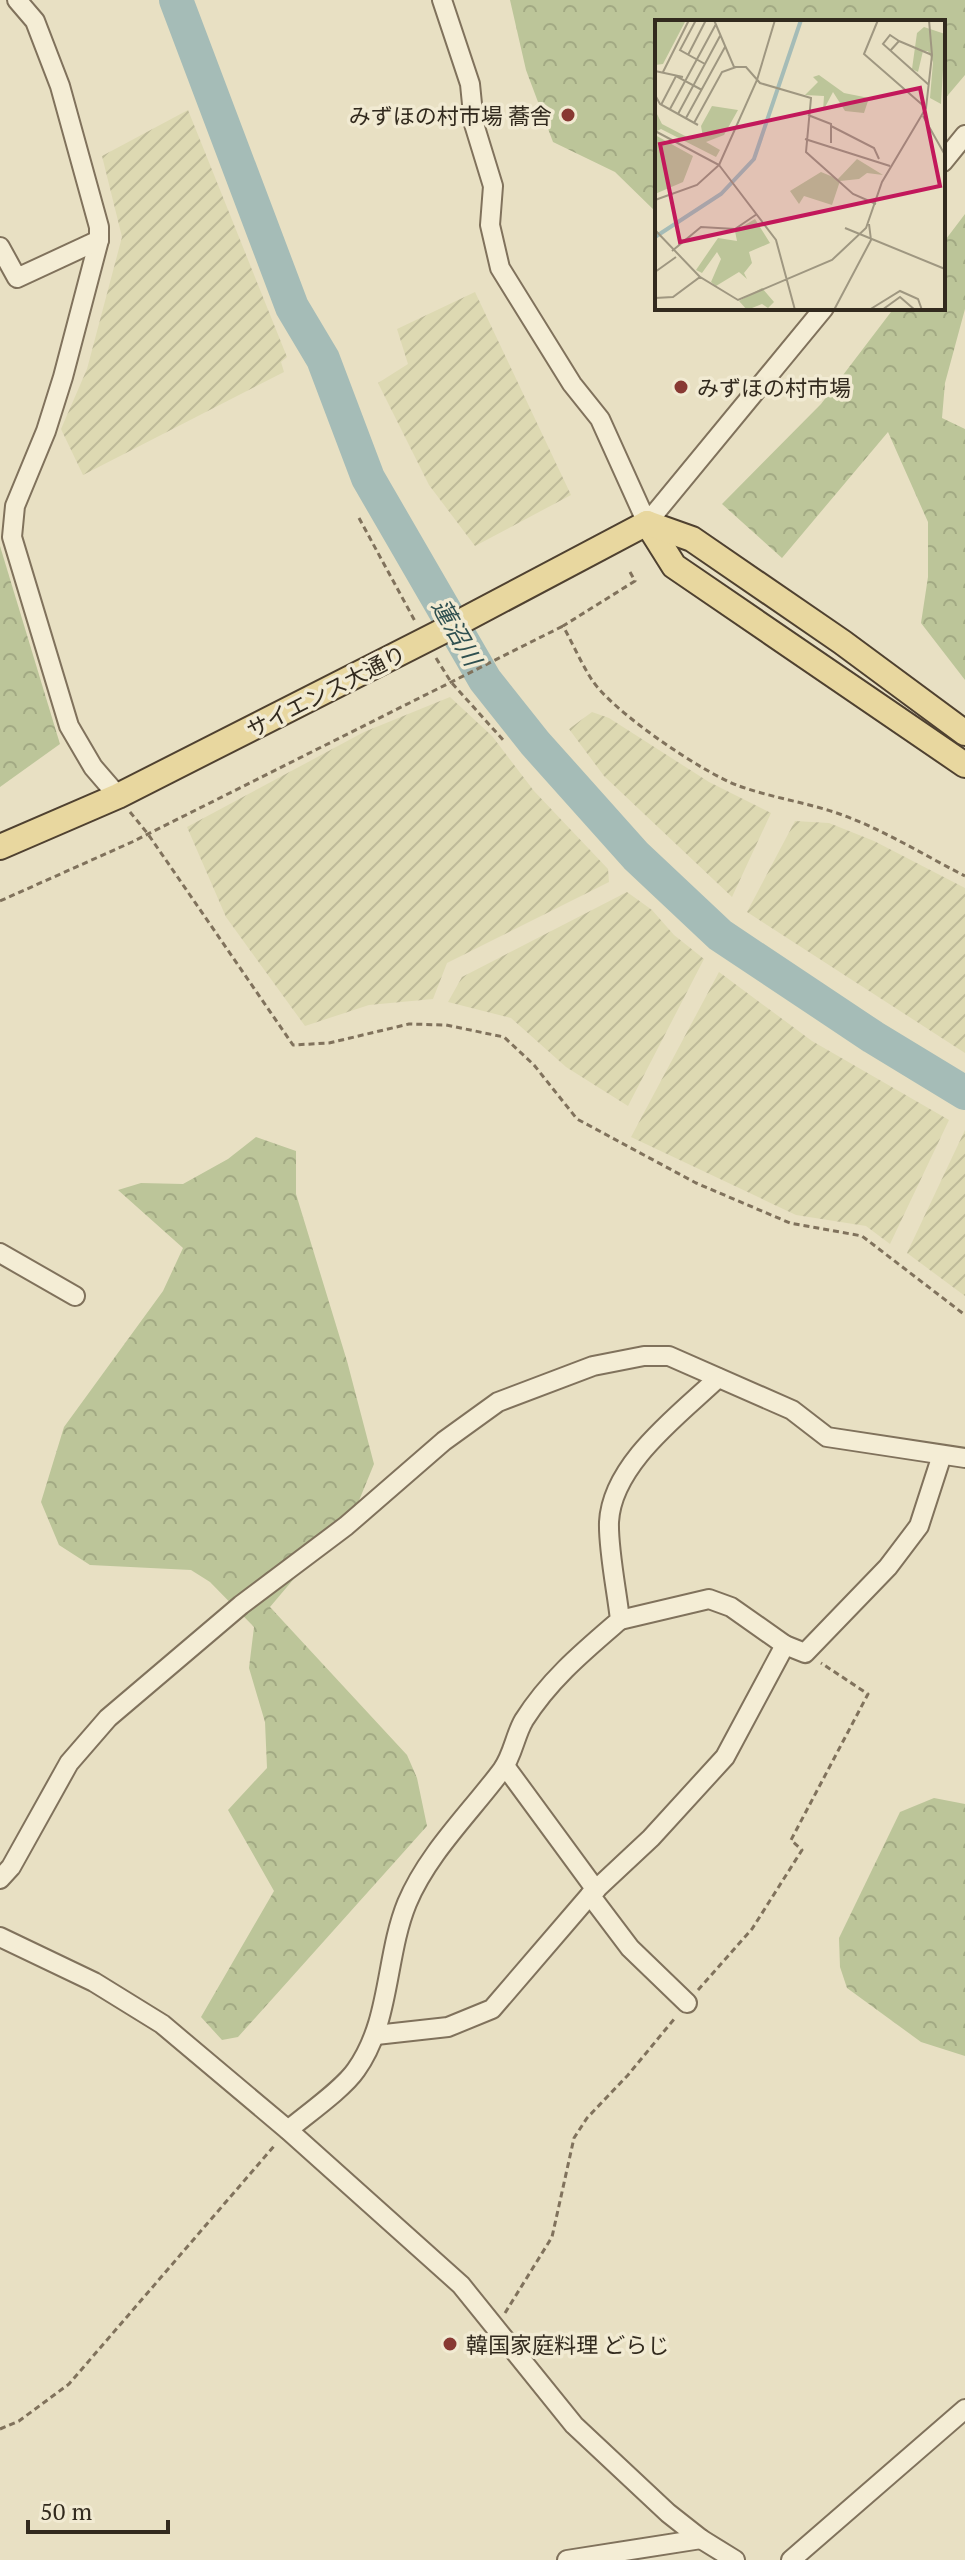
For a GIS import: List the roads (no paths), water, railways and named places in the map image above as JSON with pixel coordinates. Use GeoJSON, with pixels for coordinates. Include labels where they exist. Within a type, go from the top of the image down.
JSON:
{"type":"FeatureCollection","features":[{"type":"Feature","properties":{"kind":"main road","name":"サイエンス大通り"},"geometry":{"type":"LineString","coordinates":[[0,847],[118,796],[647,523]]}},
{"type":"Feature","properties":{"kind":"main road"},"geometry":{"type":"LineString","coordinates":[[647,523],[692,539],[842,642],[965,733]]}},
{"type":"Feature","properties":{"kind":"main road"},"geometry":{"type":"LineString","coordinates":[[647,523],[674,566],[965,765]]}},
{"type":"Feature","properties":{"kind":"street"},"geometry":{"type":"LineString","coordinates":[[17,0],[35,21],[60,86],[99,227],[99,240],[46,431],[15,506],[12,537],[69,726],[93,767],[118,796]]}},
{"type":"Feature","properties":{"kind":"street"},"geometry":{"type":"LineString","coordinates":[[442,0],[470,84],[474,124],[493,186],[490,225],[500,268],[572,384],[600,419],[647,523],[822,310]]}},
{"type":"Feature","properties":{"kind":"street"},"geometry":{"type":"LineString","coordinates":[[945,160],[965,135]]}},
{"type":"Feature","properties":{"kind":"street"},"geometry":{"type":"LineString","coordinates":[[0,247],[17,278],[99,240]]}},
{"type":"Feature","properties":{"kind":"street"},"geometry":{"type":"LineString","coordinates":[[0,1253],[75,1296]]}},
{"type":"Feature","properties":{"kind":"street"},"geometry":{"type":"LineString","coordinates":[[0,1879],[11,1867],[69,1763],[108,1718],[241,1605],[346,1526],[444,1441],[498,1402],[593,1366],[644,1356],[669,1356],[792,1410],[827,1437],[965,1458]]}},
{"type":"Feature","properties":{"kind":"street"},"geometry":{"type":"LineString","coordinates":[[620,1620],[609,1521],[619,1481],[653,1440],[718,1378]]}},
{"type":"Feature","properties":{"kind":"street"},"geometry":{"type":"LineString","coordinates":[[288,2130],[355,2072],[376,2035],[393,1946],[408,1901],[443,1842],[505,1766],[520,1727],[537,1699],[565,1667],[620,1620],[709,1599],[731,1607],[785,1645],[805,1653],[888,1567],[919,1526],[942,1455]]}},
{"type":"Feature","properties":{"kind":"street"},"geometry":{"type":"LineString","coordinates":[[376,2035],[448,2027],[492,2009],[593,1893],[651,1838],[725,1757],[785,1645]]}},
{"type":"Feature","properties":{"kind":"street"},"geometry":{"type":"LineString","coordinates":[[505,1766],[630,1948],[687,2003]]}},
{"type":"Feature","properties":{"kind":"street"},"geometry":{"type":"LineString","coordinates":[[0,1937],[94,1982],[162,2024],[288,2130],[461,2285],[574,2425],[668,2513],[735,2560]]}},
{"type":"Feature","properties":{"kind":"street"},"geometry":{"type":"LineString","coordinates":[[791,2560],[965,2409]]}},
{"type":"Feature","properties":{"kind":"street"},"geometry":{"type":"LineString","coordinates":[[567,2560],[701,2539]]}},
{"type":"Feature","properties":{"kind":"waterway","name":"蓮沼川"},"geometry":{"type":"LineString","coordinates":[[176,0],[292,307],[323,359],[368,478],[485,680],[535,743],[636,856],[720,935],[873,1037],[965,1093]]}},
{"type":"Feature","properties":{"kind":"place","name":"みずほの村市場 蕎舎"},"geometry":{"type":"Point","coordinates":[568,115]}},
{"type":"Feature","properties":{"kind":"place","name":"みずほの村市場"},"geometry":{"type":"Point","coordinates":[681,387]}},
{"type":"Feature","properties":{"kind":"place","name":"韓国家庭料理 どらじ"},"geometry":{"type":"Point","coordinates":[450,2344]}}]}
